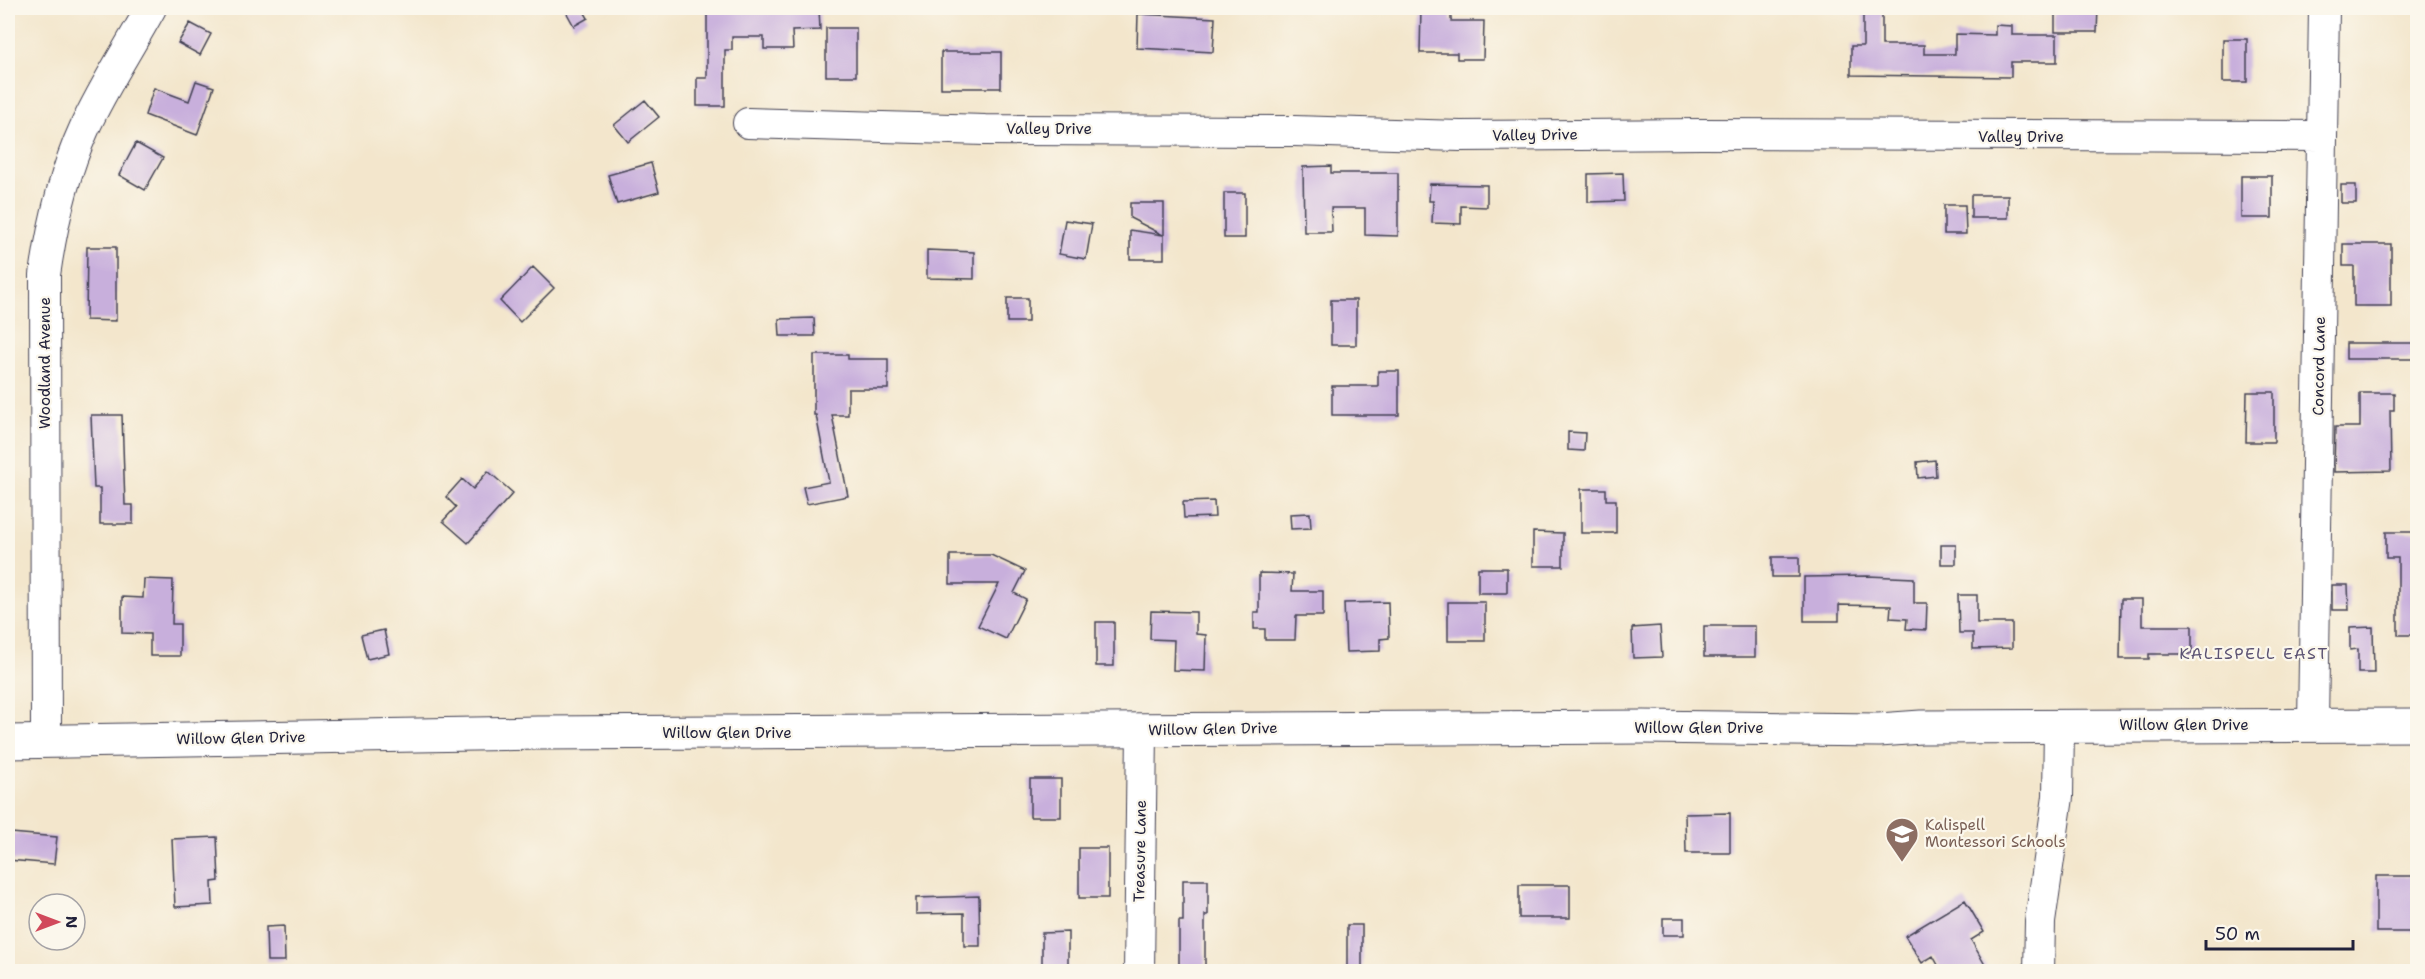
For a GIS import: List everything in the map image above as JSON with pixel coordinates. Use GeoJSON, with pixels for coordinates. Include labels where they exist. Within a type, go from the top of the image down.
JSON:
{"type":"FeatureCollection","features":[{"type":"Feature","properties":{"kind":"main road","name":"Willow Glen Drive"},"geometry":{"type":"LineString","coordinates":[[8,742],[538,733],[1607,728],[1879,730],[1921,727],[2418,725]]}},
{"type":"Feature","properties":{"kind":"street","name":"Woodland Avenue"},"geometry":{"type":"LineString","coordinates":[[46,741],[45,275],[51,237],[68,171],[84,129],[151,8]]}},
{"type":"Feature","properties":{"kind":"street","name":"Concord Lane"},"geometry":{"type":"LineString","coordinates":[[2313,724],[2324,8]]}},
{"type":"Feature","properties":{"kind":"street","name":"Valley Drive"},"geometry":{"type":"LineString","coordinates":[[748,123],[985,130],[1294,131],[1460,136],[1701,134],[2322,136]]}},
{"type":"Feature","properties":{"kind":"street"},"geometry":{"type":"LineString","coordinates":[[2039,972],[2040,922],[2058,797],[2059,726]]}},
{"type":"Feature","properties":{"kind":"street","name":"Treasure Lane"},"geometry":{"type":"LineString","coordinates":[[1139,972],[1142,730]]}},
{"type":"Feature","properties":{"kind":"building"},"geometry":{"type":"Polygon","coordinates":[[[564,8],[582,8],[588,18],[574,26],[564,8]]]}},
{"type":"Feature","properties":{"kind":"building"},"geometry":{"type":"Polygon","coordinates":[[[707,8],[750,8],[750,12],[804,11],[804,8],[819,8],[820,30],[792,31],[793,49],[764,49],[764,37],[732,37],[732,50],[725,50],[725,106],[697,106],[697,78],[707,78],[707,8]]]}},
{"type":"Feature","properties":{"kind":"building"},"geometry":{"type":"Polygon","coordinates":[[[1421,8],[1451,8],[1451,21],[1484,21],[1483,59],[1457,59],[1457,53],[1420,53],[1421,8]]]}},
{"type":"Feature","properties":{"kind":"building"},"geometry":{"type":"Polygon","coordinates":[[[1863,8],[1882,8],[1882,45],[1924,45],[1924,54],[1955,54],[1955,34],[1995,35],[1995,25],[2012,26],[2012,35],[2057,35],[2057,62],[2011,62],[2011,77],[1851,75],[1851,46],[1863,46],[1863,8]]]}},
{"type":"Feature","properties":{"kind":"building"},"geometry":{"type":"Polygon","coordinates":[[[2055,8],[2098,8],[2097,32],[2055,32],[2055,8]]]}},
{"type":"Feature","properties":{"kind":"building"},"geometry":{"type":"Polygon","coordinates":[[[1138,14],[1215,18],[1213,52],[1137,48],[1138,14]]]}},
{"type":"Feature","properties":{"kind":"building"},"geometry":{"type":"Polygon","coordinates":[[[190,23],[211,34],[200,55],[178,43],[190,23]]]}},
{"type":"Feature","properties":{"kind":"building"},"geometry":{"type":"Polygon","coordinates":[[[826,28],[856,28],[856,76],[826,76],[826,28]]]}},
{"type":"Feature","properties":{"kind":"building"},"geometry":{"type":"Polygon","coordinates":[[[2223,39],[2247,39],[2247,82],[2223,82],[2223,39]]]}},
{"type":"Feature","properties":{"kind":"building"},"geometry":{"type":"Polygon","coordinates":[[[941,52],[1001,52],[1001,88],[941,88],[941,52]]]}},
{"type":"Feature","properties":{"kind":"building"},"geometry":{"type":"Polygon","coordinates":[[[196,81],[214,87],[197,135],[145,115],[154,88],[189,101],[196,81]]]}},
{"type":"Feature","properties":{"kind":"building"},"geometry":{"type":"Polygon","coordinates":[[[645,100],[659,117],[628,142],[614,125],[645,100]]]}},
{"type":"Feature","properties":{"kind":"building"},"geometry":{"type":"Polygon","coordinates":[[[136,143],[163,158],[145,190],[119,175],[136,143]]]}},
{"type":"Feature","properties":{"kind":"building"},"geometry":{"type":"Polygon","coordinates":[[[651,163],[659,192],[617,204],[608,175],[651,163]]]}},
{"type":"Feature","properties":{"kind":"building"},"geometry":{"type":"Polygon","coordinates":[[[1331,166],[1331,173],[1398,173],[1398,236],[1365,235],[1365,208],[1331,208],[1332,232],[1304,232],[1303,167],[1331,166]]]}},
{"type":"Feature","properties":{"kind":"building"},"geometry":{"type":"Polygon","coordinates":[[[1623,173],[1624,201],[1588,202],[1588,174],[1623,173]]]}},
{"type":"Feature","properties":{"kind":"building"},"geometry":{"type":"Polygon","coordinates":[[[2241,176],[2272,176],[2272,218],[2241,218],[2241,176]]]}},
{"type":"Feature","properties":{"kind":"building"},"geometry":{"type":"Polygon","coordinates":[[[1430,184],[1487,185],[1487,207],[1461,206],[1461,224],[1432,223],[1433,201],[1429,201],[1430,184]]]}},
{"type":"Feature","properties":{"kind":"building"},"geometry":{"type":"Polygon","coordinates":[[[2341,185],[2356,185],[2356,203],[2341,203],[2341,185]]]}},
{"type":"Feature","properties":{"kind":"building"},"geometry":{"type":"Polygon","coordinates":[[[1224,193],[1245,193],[1245,238],[1224,238],[1224,193]]]}},
{"type":"Feature","properties":{"kind":"building"},"geometry":{"type":"Polygon","coordinates":[[[1971,195],[2008,195],[2008,218],[1971,218],[1971,195]]]}},
{"type":"Feature","properties":{"kind":"building"},"geometry":{"type":"Polygon","coordinates":[[[1130,203],[1164,203],[1164,259],[1130,259],[1130,230],[1163,235],[1130,218],[1130,203]]]}},
{"type":"Feature","properties":{"kind":"building"},"geometry":{"type":"Polygon","coordinates":[[[1944,205],[1965,205],[1966,234],[1944,234],[1944,205]]]}},
{"type":"Feature","properties":{"kind":"building"},"geometry":{"type":"Polygon","coordinates":[[[1065,220],[1092,224],[1086,259],[1059,254],[1065,220]]]}},
{"type":"Feature","properties":{"kind":"building"},"geometry":{"type":"Polygon","coordinates":[[[2343,244],[2391,244],[2391,306],[2354,306],[2354,266],[2343,266],[2343,244]]]}},
{"type":"Feature","properties":{"kind":"building"},"geometry":{"type":"Polygon","coordinates":[[[87,247],[116,247],[116,321],[86,320],[87,247]]]}},
{"type":"Feature","properties":{"kind":"building"},"geometry":{"type":"Polygon","coordinates":[[[927,250],[974,252],[974,279],[927,278],[927,250]]]}},
{"type":"Feature","properties":{"kind":"building"},"geometry":{"type":"Polygon","coordinates":[[[533,267],[554,288],[520,322],[500,301],[533,267]]]}},
{"type":"Feature","properties":{"kind":"building"},"geometry":{"type":"Polygon","coordinates":[[[1007,298],[1028,298],[1028,322],[1007,322],[1007,298]]]}},
{"type":"Feature","properties":{"kind":"building"},"geometry":{"type":"Polygon","coordinates":[[[1331,300],[1356,300],[1356,345],[1331,345],[1331,300]]]}},
{"type":"Feature","properties":{"kind":"building"},"geometry":{"type":"Polygon","coordinates":[[[814,318],[815,336],[780,336],[779,319],[814,318]]]}},
{"type":"Feature","properties":{"kind":"building"},"geometry":{"type":"Polygon","coordinates":[[[2346,343],[2418,343],[2418,359],[2346,359],[2346,343]]]}},
{"type":"Feature","properties":{"kind":"building"},"geometry":{"type":"Polygon","coordinates":[[[814,355],[848,355],[848,359],[888,359],[888,389],[848,389],[848,415],[832,415],[848,496],[807,504],[803,487],[829,482],[816,415],[814,415],[814,355]]]}},
{"type":"Feature","properties":{"kind":"building"},"geometry":{"type":"Polygon","coordinates":[[[1378,371],[1399,371],[1399,415],[1332,415],[1332,386],[1378,386],[1378,371]]]}},
{"type":"Feature","properties":{"kind":"building"},"geometry":{"type":"Polygon","coordinates":[[[2247,392],[2274,392],[2274,442],[2246,442],[2247,392]]]}},
{"type":"Feature","properties":{"kind":"building"},"geometry":{"type":"Polygon","coordinates":[[[2360,393],[2394,393],[2394,410],[2390,410],[2391,471],[2334,472],[2335,427],[2360,427],[2360,393]]]}},
{"type":"Feature","properties":{"kind":"building"},"geometry":{"type":"Polygon","coordinates":[[[91,415],[122,415],[125,505],[133,505],[133,524],[100,524],[100,488],[94,488],[91,415]]]}},
{"type":"Feature","properties":{"kind":"building"},"geometry":{"type":"Polygon","coordinates":[[[1568,432],[1585,433],[1584,451],[1568,450],[1568,432]]]}},
{"type":"Feature","properties":{"kind":"building"},"geometry":{"type":"Polygon","coordinates":[[[1935,460],[1936,476],[1918,478],[1917,462],[1935,460]]]}},
{"type":"Feature","properties":{"kind":"building"},"geometry":{"type":"Polygon","coordinates":[[[488,471],[513,493],[468,543],[443,521],[456,507],[446,497],[462,479],[473,489],[488,471]]]}},
{"type":"Feature","properties":{"kind":"building"},"geometry":{"type":"Polygon","coordinates":[[[1581,489],[1606,489],[1606,500],[1616,500],[1616,533],[1581,533],[1581,489]]]}},
{"type":"Feature","properties":{"kind":"building"},"geometry":{"type":"Polygon","coordinates":[[[1214,501],[1215,517],[1184,518],[1183,502],[1214,501]]]}},
{"type":"Feature","properties":{"kind":"building"},"geometry":{"type":"Polygon","coordinates":[[[1310,513],[1311,528],[1291,529],[1290,514],[1310,513]]]}},
{"type":"Feature","properties":{"kind":"building"},"geometry":{"type":"Polygon","coordinates":[[[1533,532],[1563,533],[1563,566],[1533,566],[1533,532]]]}},
{"type":"Feature","properties":{"kind":"building"},"geometry":{"type":"Polygon","coordinates":[[[2386,532],[2418,532],[2418,635],[2398,635],[2398,558],[2386,558],[2386,532]]]}},
{"type":"Feature","properties":{"kind":"building"},"geometry":{"type":"Polygon","coordinates":[[[1941,545],[1956,545],[1956,564],[1941,564],[1941,545]]]}},
{"type":"Feature","properties":{"kind":"building"},"geometry":{"type":"Polygon","coordinates":[[[950,555],[991,555],[1025,571],[1014,593],[1026,599],[1006,639],[978,626],[999,584],[950,584],[950,555]]]}},
{"type":"Feature","properties":{"kind":"building"},"geometry":{"type":"Polygon","coordinates":[[[1772,557],[1799,557],[1799,577],[1772,577],[1772,557]]]}},
{"type":"Feature","properties":{"kind":"building"},"geometry":{"type":"Polygon","coordinates":[[[1478,568],[1507,568],[1507,593],[1478,593],[1478,568]]]}},
{"type":"Feature","properties":{"kind":"building"},"geometry":{"type":"Polygon","coordinates":[[[1259,573],[1293,574],[1292,591],[1323,591],[1323,616],[1296,616],[1295,640],[1265,640],[1265,629],[1254,629],[1254,612],[1259,612],[1259,573]]]}},
{"type":"Feature","properties":{"kind":"building"},"geometry":{"type":"Polygon","coordinates":[[[1804,577],[1914,578],[1914,603],[1927,603],[1926,630],[1906,629],[1907,619],[1890,618],[1891,606],[1839,605],[1839,621],[1804,621],[1804,577]]]}},
{"type":"Feature","properties":{"kind":"building"},"geometry":{"type":"Polygon","coordinates":[[[144,579],[173,580],[172,624],[180,624],[180,656],[150,656],[150,634],[122,633],[122,597],[143,598],[144,579]]]}},
{"type":"Feature","properties":{"kind":"building"},"geometry":{"type":"Polygon","coordinates":[[[2332,585],[2348,585],[2349,610],[2332,610],[2332,585]]]}},
{"type":"Feature","properties":{"kind":"building"},"geometry":{"type":"Polygon","coordinates":[[[1958,595],[1977,595],[1977,623],[2012,623],[2012,648],[1973,649],[1973,633],[1959,633],[1958,595]]]}},
{"type":"Feature","properties":{"kind":"building"},"geometry":{"type":"Polygon","coordinates":[[[2121,599],[2142,599],[2142,626],[2192,626],[2192,654],[2149,654],[2149,659],[2120,659],[2121,599]]]}},
{"type":"Feature","properties":{"kind":"building"},"geometry":{"type":"Polygon","coordinates":[[[1388,602],[1389,638],[1380,639],[1380,651],[1346,652],[1344,603],[1388,602]]]}},
{"type":"Feature","properties":{"kind":"building"},"geometry":{"type":"Polygon","coordinates":[[[1448,602],[1485,602],[1485,641],[1448,641],[1448,602]]]}},
{"type":"Feature","properties":{"kind":"building"},"geometry":{"type":"Polygon","coordinates":[[[1151,611],[1196,612],[1196,634],[1206,635],[1205,671],[1173,670],[1174,640],[1150,639],[1151,611]]]}},
{"type":"Feature","properties":{"kind":"building"},"geometry":{"type":"Polygon","coordinates":[[[1096,622],[1114,622],[1114,666],[1096,666],[1096,622]]]}},
{"type":"Feature","properties":{"kind":"building"},"geometry":{"type":"Polygon","coordinates":[[[1660,626],[1662,657],[1633,658],[1632,628],[1660,626]]]}},
{"type":"Feature","properties":{"kind":"building"},"geometry":{"type":"Polygon","coordinates":[[[1704,626],[1755,626],[1755,657],[1704,657],[1704,626]]]}},
{"type":"Feature","properties":{"kind":"building"},"geometry":{"type":"Polygon","coordinates":[[[2373,627],[2374,673],[2358,673],[2358,649],[2350,650],[2350,628],[2373,627]]]}},
{"type":"Feature","properties":{"kind":"building"},"geometry":{"type":"Polygon","coordinates":[[[384,630],[389,654],[367,659],[361,635],[384,630]]]}},
{"type":"Feature","properties":{"kind":"building"},"geometry":{"type":"Polygon","coordinates":[[[1030,779],[1061,779],[1061,817],[1030,817],[1030,779]]]}},
{"type":"Feature","properties":{"kind":"building"},"geometry":{"type":"Polygon","coordinates":[[[1730,813],[1730,853],[1686,853],[1685,814],[1730,813]]]}},
{"type":"Feature","properties":{"kind":"building"},"geometry":{"type":"Polygon","coordinates":[[[11,833],[57,837],[54,864],[8,860],[11,833]]]}},
{"type":"Feature","properties":{"kind":"building"},"geometry":{"type":"Polygon","coordinates":[[[217,837],[219,881],[212,882],[213,905],[175,907],[172,839],[217,837]]]}},
{"type":"Feature","properties":{"kind":"building"},"geometry":{"type":"Polygon","coordinates":[[[1079,848],[1108,848],[1108,898],[1079,898],[1079,848]]]}},
{"type":"Feature","properties":{"kind":"building"},"geometry":{"type":"Polygon","coordinates":[[[2376,876],[2418,876],[2418,932],[2376,932],[2376,876]]]}},
{"type":"Feature","properties":{"kind":"building"},"geometry":{"type":"Polygon","coordinates":[[[1183,880],[1208,880],[1208,915],[1205,915],[1205,972],[1179,972],[1179,921],[1183,921],[1183,880]]]}},
{"type":"Feature","properties":{"kind":"building"},"geometry":{"type":"Polygon","coordinates":[[[1519,885],[1570,885],[1570,918],[1519,918],[1519,885]]]}},
{"type":"Feature","properties":{"kind":"building"},"geometry":{"type":"Polygon","coordinates":[[[979,896],[980,946],[964,946],[964,913],[916,914],[916,898],[979,896]]]}},
{"type":"Feature","properties":{"kind":"building"},"geometry":{"type":"Polygon","coordinates":[[[1965,900],[1984,932],[1971,940],[1989,972],[1942,972],[1933,956],[1922,963],[1905,936],[1965,900]]]}},
{"type":"Feature","properties":{"kind":"building"},"geometry":{"type":"Polygon","coordinates":[[[1663,918],[1684,918],[1684,935],[1663,935],[1663,918]]]}},
{"type":"Feature","properties":{"kind":"building"},"geometry":{"type":"Polygon","coordinates":[[[1347,925],[1362,925],[1362,972],[1347,972],[1347,925]]]}},
{"type":"Feature","properties":{"kind":"building"},"geometry":{"type":"Polygon","coordinates":[[[284,926],[285,961],[267,961],[266,927],[284,926]]]}},
{"type":"Feature","properties":{"kind":"building"},"geometry":{"type":"Polygon","coordinates":[[[1068,932],[1068,972],[1042,972],[1042,933],[1068,932]]]}},
{"type":"Feature","properties":{"kind":"place","name":"Kalispell Montessori Schools"},"geometry":{"type":"Point","coordinates":[1902,863]}},
{"type":"Feature","properties":{"kind":"district","name":"KALISPELL EAST"},"geometry":{"type":"Point","coordinates":[2254,653]}}]}
